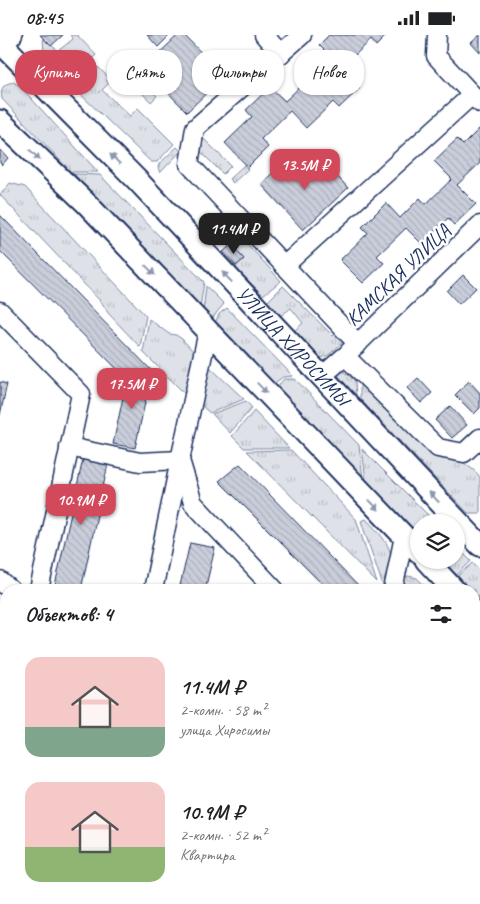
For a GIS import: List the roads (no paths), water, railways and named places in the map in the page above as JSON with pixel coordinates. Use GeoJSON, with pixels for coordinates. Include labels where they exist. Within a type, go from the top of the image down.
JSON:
{"type":"FeatureCollection","features":[{"type":"Feature","properties":{"kind":"main road","name":"УЛИЦА ХИРОСИМЫ"},"geometry":{"type":"LineString","coordinates":[[4,43],[136,180],[480,545]]}},
{"type":"Feature","properties":{"kind":"main road"},"geometry":{"type":"LineString","coordinates":[[0,121],[87,204],[410,542]]}},
{"type":"Feature","properties":{"kind":"main road"},"geometry":{"type":"LineString","coordinates":[[434,569],[448,584]]}},
{"type":"Feature","properties":{"kind":"street"},"geometry":{"type":"LineString","coordinates":[[264,35],[278,50]]}},
{"type":"Feature","properties":{"kind":"street"},"geometry":{"type":"LineString","coordinates":[[284,50],[302,35]]}},
{"type":"Feature","properties":{"kind":"street"},"geometry":{"type":"LineString","coordinates":[[284,265],[476,99],[436,56],[437,35]]}},
{"type":"Feature","properties":{"kind":"street"},"geometry":{"type":"LineString","coordinates":[[232,95],[195,127],[189,164],[284,265],[351,350],[438,448],[464,453],[480,438]]}},
{"type":"Feature","properties":{"kind":"street","name":"КАМСКАЯ УЛИЦА"},"geometry":{"type":"LineString","coordinates":[[321,377],[480,225]]}},
{"type":"Feature","properties":{"kind":"street"},"geometry":{"type":"LineString","coordinates":[[0,311],[81,394],[40,584]]}},
{"type":"Feature","properties":{"kind":"street"},"geometry":{"type":"LineString","coordinates":[[154,584],[208,331]]}},
{"type":"Feature","properties":{"kind":"street"},"geometry":{"type":"LineString","coordinates":[[69,447],[140,462],[180,459]]}},
{"type":"Feature","properties":{"kind":"street"},"geometry":{"type":"LineString","coordinates":[[180,459],[193,503],[269,584]]}},
{"type":"Feature","properties":{"kind":"street"},"geometry":{"type":"LineString","coordinates":[[394,584],[404,536]]}}]}
